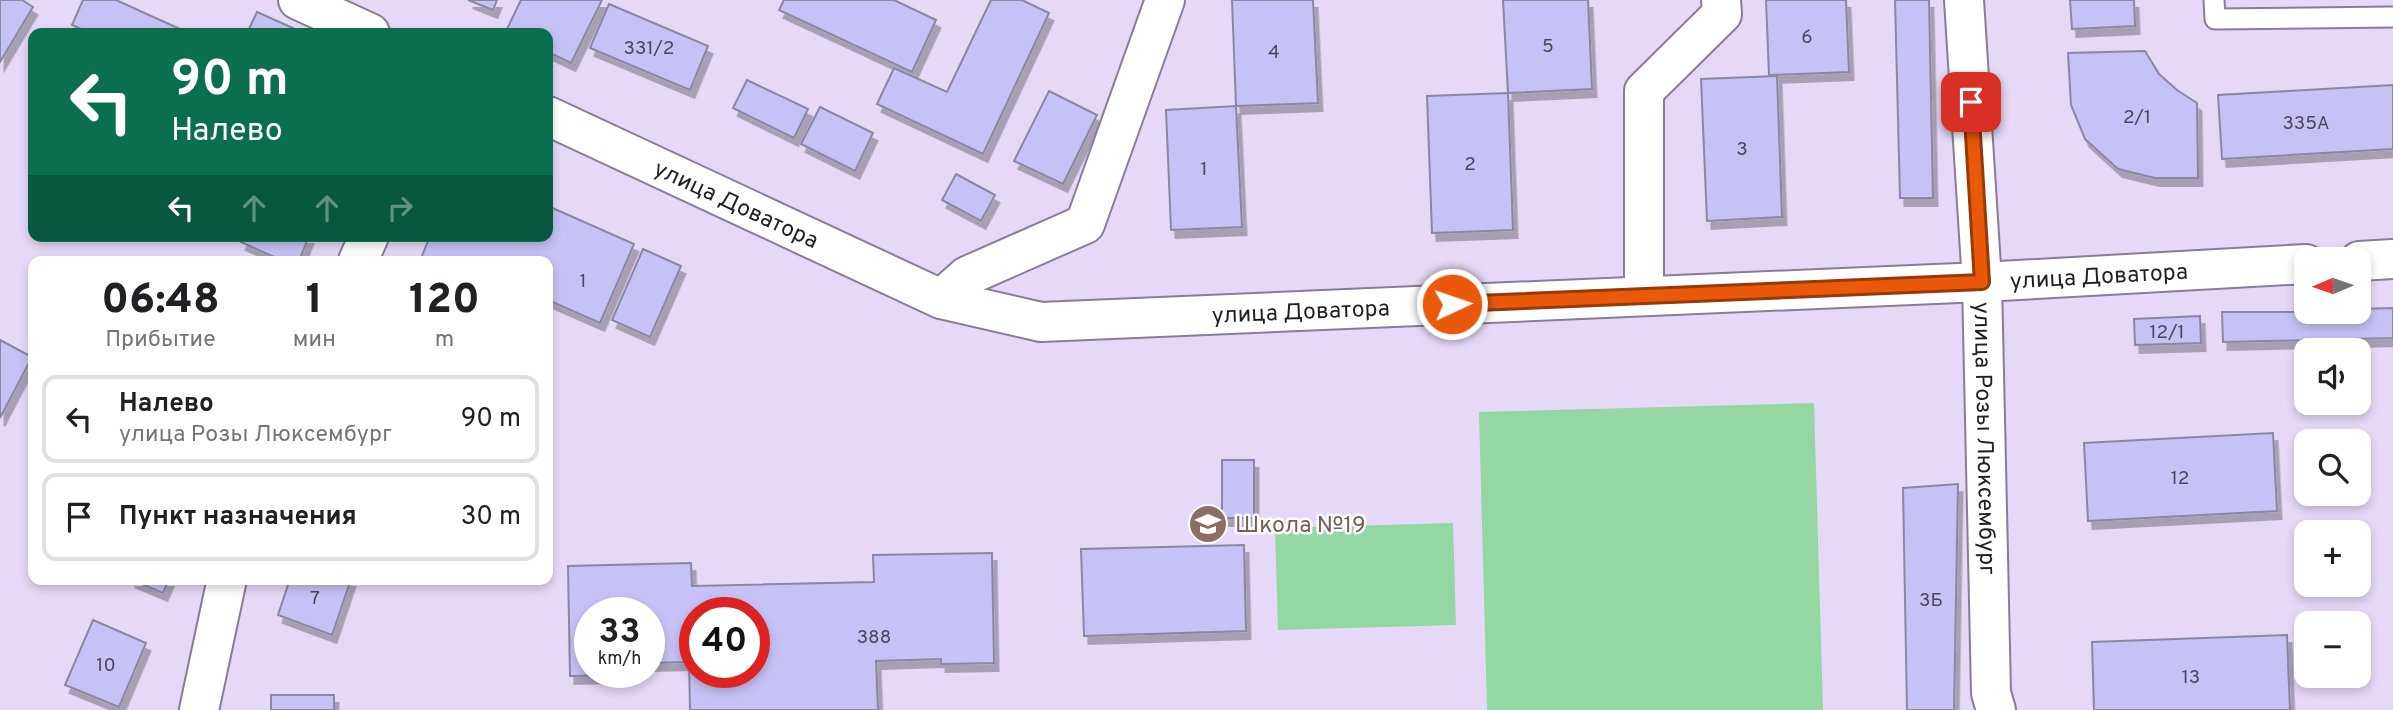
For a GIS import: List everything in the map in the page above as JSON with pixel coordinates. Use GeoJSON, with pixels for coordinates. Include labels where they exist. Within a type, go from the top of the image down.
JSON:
{"type":"FeatureCollection","features":[{"type":"Feature","properties":{"kind":"street"},"geometry":{"type":"LineString","coordinates":[[298,0],[359,28]]}},
{"type":"Feature","properties":{"kind":"street"},"geometry":{"type":"LineString","coordinates":[[941,299],[967,276],[1085,225],[1165,0]]}},
{"type":"Feature","properties":{"kind":"street"},"geometry":{"type":"LineString","coordinates":[[1644,296],[1644,91],[1722,14],[1721,0]]}},
{"type":"Feature","properties":{"kind":"street","name":"улица Розы Люксембург"},"geometry":{"type":"LineString","coordinates":[[1964,0],[1982,282],[1991,693],[1996,710]]}},
{"type":"Feature","properties":{"kind":"street","name":"улица Доватора"},"geometry":{"type":"LineString","coordinates":[[553,118],[941,299],[1041,322],[1982,282],[2294,265]]}},
{"type":"Feature","properties":{"kind":"street"},"geometry":{"type":"LineString","coordinates":[[2371,260],[2393,259]]}},
{"type":"Feature","properties":{"kind":"street"},"geometry":{"type":"LineString","coordinates":[[199,710],[226,585]]}},
{"type":"Feature","properties":{"kind":"lane"},"geometry":{"type":"LineString","coordinates":[[2214,0],[2215,19],[2393,17]]}},
{"type":"Feature","properties":{"kind":"green space"},"geometry":{"type":"Polygon","coordinates":[[[1814,403],[1823,710],[1487,710],[1479,412],[1814,403]]]}},
{"type":"Feature","properties":{"kind":"green space"},"geometry":{"type":"Polygon","coordinates":[[[1453,523],[1456,625],[1278,630],[1275,528],[1453,523]]]}},
{"type":"Feature","properties":{"kind":"building"},"geometry":{"type":"Polygon","coordinates":[[[0,0],[22,0],[33,7],[0,62],[0,0]]]}},
{"type":"Feature","properties":{"kind":"building"},"geometry":{"type":"Polygon","coordinates":[[[83,0],[116,0],[178,28],[79,28],[72,25],[83,0]]]}},
{"type":"Feature","properties":{"kind":"building"},"geometry":{"type":"Polygon","coordinates":[[[468,0],[497,0],[493,10],[468,0]]]}},
{"type":"Feature","properties":{"kind":"building"},"geometry":{"type":"Polygon","coordinates":[[[521,0],[602,0],[571,63],[553,54],[553,28],[507,28],[521,0]]]}},
{"type":"Feature","properties":{"kind":"building"},"geometry":{"type":"Polygon","coordinates":[[[784,0],[894,0],[936,20],[912,72],[779,10],[784,0]]]}},
{"type":"Feature","properties":{"kind":"building"},"geometry":{"type":"Polygon","coordinates":[[[991,0],[1022,0],[1049,13],[983,154],[877,104],[894,68],[947,92],[991,0]]]}},
{"type":"Feature","properties":{"kind":"building"},"geometry":{"type":"Polygon","coordinates":[[[1232,0],[1313,0],[1318,103],[1236,106],[1232,0]]]}},
{"type":"Feature","properties":{"kind":"building"},"geometry":{"type":"Polygon","coordinates":[[[1503,0],[1588,0],[1592,89],[1508,93],[1503,0]]]}},
{"type":"Feature","properties":{"kind":"building"},"geometry":{"type":"Polygon","coordinates":[[[1766,0],[1846,0],[1849,72],[1769,75],[1766,0]]]}},
{"type":"Feature","properties":{"kind":"building"},"geometry":{"type":"Polygon","coordinates":[[[1895,0],[1929,0],[1933,198],[1900,198],[1895,0]]]}},
{"type":"Feature","properties":{"kind":"building"},"geometry":{"type":"Polygon","coordinates":[[[2070,0],[2134,0],[2135,26],[2072,29],[2070,0]]]}},
{"type":"Feature","properties":{"kind":"building"},"geometry":{"type":"Polygon","coordinates":[[[609,4],[708,46],[690,90],[590,48],[609,4]]]}},
{"type":"Feature","properties":{"kind":"building"},"geometry":{"type":"Polygon","coordinates":[[[257,12],[293,28],[249,28],[257,12]]]}},
{"type":"Feature","properties":{"kind":"building"},"geometry":{"type":"Polygon","coordinates":[[[2145,51],[2159,74],[2197,103],[2198,178],[2155,178],[2118,169],[2085,139],[2071,105],[2068,53],[2145,51]]]}},
{"type":"Feature","properties":{"kind":"building"},"geometry":{"type":"Polygon","coordinates":[[[1777,76],[1782,217],[1707,221],[1701,79],[1777,76]]]}},
{"type":"Feature","properties":{"kind":"building"},"geometry":{"type":"Polygon","coordinates":[[[747,80],[808,109],[794,138],[733,108],[747,80]]]}},
{"type":"Feature","properties":{"kind":"building"},"geometry":{"type":"Polygon","coordinates":[[[2393,85],[2393,149],[2222,159],[2218,95],[2393,85]]]}},
{"type":"Feature","properties":{"kind":"building"},"geometry":{"type":"Polygon","coordinates":[[[1049,91],[1097,115],[1063,184],[1014,161],[1049,91]]]}},
{"type":"Feature","properties":{"kind":"building"},"geometry":{"type":"Polygon","coordinates":[[[1508,93],[1513,230],[1432,233],[1427,96],[1508,93]]]}},
{"type":"Feature","properties":{"kind":"building"},"geometry":{"type":"Polygon","coordinates":[[[1236,106],[1242,227],[1171,230],[1166,110],[1236,106]]]}},
{"type":"Feature","properties":{"kind":"building"},"geometry":{"type":"Polygon","coordinates":[[[820,107],[873,133],[855,171],[801,144],[820,107]]]}},
{"type":"Feature","properties":{"kind":"building"},"geometry":{"type":"Polygon","coordinates":[[[956,174],[995,195],[981,221],[942,200],[956,174]]]}},
{"type":"Feature","properties":{"kind":"building"},"geometry":{"type":"Polygon","coordinates":[[[553,208],[634,244],[600,323],[553,302],[553,256],[422,256],[428,242],[553,242],[553,208]]]}},
{"type":"Feature","properties":{"kind":"building"},"geometry":{"type":"Polygon","coordinates":[[[241,242],[307,242],[301,256],[272,256],[241,242]]]}},
{"type":"Feature","properties":{"kind":"building"},"geometry":{"type":"Polygon","coordinates":[[[643,249],[681,266],[650,337],[612,320],[643,249]]]}},
{"type":"Feature","properties":{"kind":"building"},"geometry":{"type":"Polygon","coordinates":[[[2393,308],[2393,338],[2294,338],[2294,340],[2223,342],[2222,312],[2294,312],[2294,324],[2371,324],[2371,309],[2393,308]]]}},
{"type":"Feature","properties":{"kind":"building"},"geometry":{"type":"Polygon","coordinates":[[[2200,316],[2201,343],[2135,345],[2134,319],[2200,316]]]}},
{"type":"Feature","properties":{"kind":"building"},"geometry":{"type":"Polygon","coordinates":[[[0,340],[28,355],[28,365],[0,418],[0,340]]]}},
{"type":"Feature","properties":{"kind":"building"},"geometry":{"type":"Polygon","coordinates":[[[2273,433],[2277,511],[2088,521],[2084,443],[2273,433]]]}},
{"type":"Feature","properties":{"kind":"building"},"geometry":{"type":"Polygon","coordinates":[[[1222,460],[1254,460],[1254,518],[1222,518],[1222,460]]]}},
{"type":"Feature","properties":{"kind":"building"},"geometry":{"type":"Polygon","coordinates":[[[1958,484],[1954,710],[1907,710],[1903,488],[1958,484]]]}},
{"type":"Feature","properties":{"kind":"building"},"geometry":{"type":"Polygon","coordinates":[[[1244,545],[1246,631],[1084,636],[1081,549],[1244,545]]]}},
{"type":"Feature","properties":{"kind":"building"},"geometry":{"type":"Polygon","coordinates":[[[992,553],[994,663],[941,664],[941,659],[876,661],[878,710],[690,710],[690,688],[770,688],[770,597],[679,597],[679,662],[665,663],[665,597],[574,597],[574,676],[570,676],[568,566],[691,563],[692,586],[874,582],[873,555],[992,553]]]}},
{"type":"Feature","properties":{"kind":"building"},"geometry":{"type":"Polygon","coordinates":[[[144,585],[166,585],[163,593],[144,585]]]}},
{"type":"Feature","properties":{"kind":"building"},"geometry":{"type":"Polygon","coordinates":[[[288,585],[349,585],[332,635],[278,615],[288,585]]]}},
{"type":"Feature","properties":{"kind":"building"},"geometry":{"type":"Polygon","coordinates":[[[93,620],[146,643],[119,707],[65,685],[93,620]]]}},
{"type":"Feature","properties":{"kind":"building"},"geometry":{"type":"Polygon","coordinates":[[[2287,635],[2290,710],[2094,710],[2092,642],[2287,635]]]}},
{"type":"Feature","properties":{"kind":"building"},"geometry":{"type":"Polygon","coordinates":[[[271,695],[334,695],[334,710],[271,710],[271,695]]]}},
{"type":"Feature","properties":{"kind":"place","name":"Школа №19"},"geometry":{"type":"Point","coordinates":[1208,524]}},
{"type":"Feature","properties":{"kind":"route"},"geometry":{"type":"LineString","coordinates":[[1452,304],[1982,282],[1971,102]]}}]}
